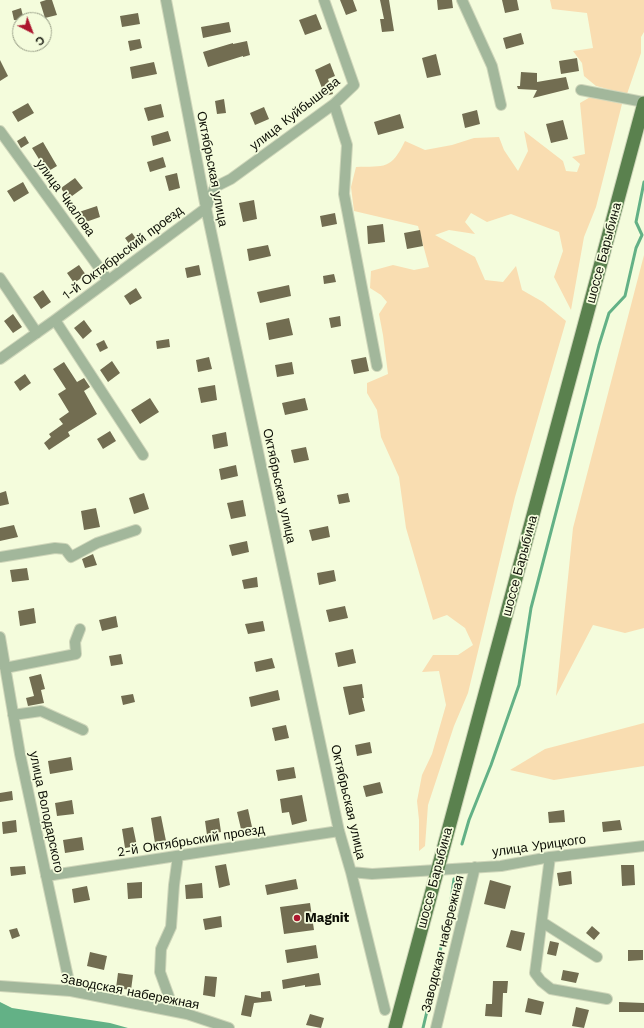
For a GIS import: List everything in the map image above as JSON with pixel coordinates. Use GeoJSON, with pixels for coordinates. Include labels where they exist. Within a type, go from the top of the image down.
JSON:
{"type":"FeatureCollection","features":[{"type":"Feature","properties":{"kind":"main road","name":"шоссе Барыбина"},"geometry":{"type":"LineString","coordinates":[[395,1028],[644,103]]}},
{"type":"Feature","properties":{"kind":"street","name":"Октябрьская улица"},"geometry":{"type":"LineString","coordinates":[[166,0],[206,208],[339,831],[351,872],[385,1010]]}},
{"type":"Feature","properties":{"kind":"street","name":"улица Куйбышева"},"geometry":{"type":"LineString","coordinates":[[206,208],[215,187],[231,179],[334,104],[354,85],[324,0]]}},
{"type":"Feature","properties":{"kind":"street"},"geometry":{"type":"LineString","coordinates":[[462,0],[492,66],[501,105]]}},
{"type":"Feature","properties":{"kind":"street"},"geometry":{"type":"LineString","coordinates":[[581,90],[644,103]]}},
{"type":"Feature","properties":{"kind":"street"},"geometry":{"type":"LineString","coordinates":[[334,104],[347,145],[344,194],[377,366]]}},
{"type":"Feature","properties":{"kind":"street","name":"улица Чкалова"},"geometry":{"type":"LineString","coordinates":[[0,130],[108,280]]}},
{"type":"Feature","properties":{"kind":"street","name":"1-й Октябрьский проезд"},"geometry":{"type":"LineString","coordinates":[[0,359],[206,208]]}},
{"type":"Feature","properties":{"kind":"street"},"geometry":{"type":"LineString","coordinates":[[0,278],[37,333]]}},
{"type":"Feature","properties":{"kind":"street"},"geometry":{"type":"LineString","coordinates":[[55,320],[143,455]]}},
{"type":"Feature","properties":{"kind":"street"},"geometry":{"type":"LineString","coordinates":[[0,557],[55,548],[65,549],[71,557],[97,543],[136,530]]}},
{"type":"Feature","properties":{"kind":"street"},"geometry":{"type":"LineString","coordinates":[[5,668],[76,654],[75,642],[80,629]]}},
{"type":"Feature","properties":{"kind":"street","name":"улица Володарского"},"geometry":{"type":"LineString","coordinates":[[0,637],[20,754],[71,991]]}},
{"type":"Feature","properties":{"kind":"street"},"geometry":{"type":"LineString","coordinates":[[13,715],[41,711],[83,730]]}},
{"type":"Feature","properties":{"kind":"street","name":"2-й Октябрьский проезд"},"geometry":{"type":"LineString","coordinates":[[46,876],[339,831]]}},
{"type":"Feature","properties":{"kind":"street","name":"улица Урицкого"},"geometry":{"type":"LineString","coordinates":[[351,872],[372,874],[501,866],[550,857],[644,846]]}},
{"type":"Feature","properties":{"kind":"street"},"geometry":{"type":"LineString","coordinates":[[178,856],[171,928],[161,949],[160,972],[172,1005],[187,1014]]}},
{"type":"Feature","properties":{"kind":"street"},"geometry":{"type":"LineString","coordinates":[[550,857],[536,973],[541,981],[552,988],[606,999]]}},
{"type":"Feature","properties":{"kind":"street","name":"Заводская набережная"},"geometry":{"type":"LineString","coordinates":[[436,1028],[475,867]]}},
{"type":"Feature","properties":{"kind":"street"},"geometry":{"type":"LineString","coordinates":[[542,922],[597,957]]}},
{"type":"Feature","properties":{"kind":"street","name":"Заводская набережная"},"geometry":{"type":"LineString","coordinates":[[0,986],[71,991],[187,1014],[229,1028]]}},
{"type":"Feature","properties":{"kind":"shaded area"},"geometry":{"type":"Polygon","coordinates":[[[550,0],[644,0],[644,32],[641,37],[641,53],[627,94],[596,86],[584,76],[582,63],[573,51],[593,48],[587,13],[552,9],[550,0]]]}},
{"type":"Feature","properties":{"kind":"shaded area"},"geometry":{"type":"Polygon","coordinates":[[[592,96],[622,104],[596,207],[584,237],[571,310],[554,277],[563,251],[559,232],[511,214],[487,222],[471,213],[465,222],[475,234],[449,230],[435,235],[475,257],[485,280],[503,282],[516,266],[522,290],[543,302],[566,321],[515,497],[468,693],[454,726],[428,805],[425,846],[419,851],[419,820],[417,801],[422,775],[432,754],[446,705],[439,671],[422,672],[433,655],[458,655],[473,645],[465,628],[447,615],[433,620],[406,528],[399,477],[381,437],[377,410],[367,393],[367,383],[388,374],[379,314],[387,302],[381,295],[370,288],[371,271],[393,265],[414,270],[429,267],[418,226],[354,211],[351,187],[356,167],[381,166],[391,162],[396,157],[405,141],[425,150],[452,145],[474,138],[499,137],[504,150],[518,171],[528,151],[524,131],[563,161],[566,171],[577,172],[580,164],[572,157],[585,154],[580,103],[592,96]]]}},
{"type":"Feature","properties":{"kind":"shaded area"},"geometry":{"type":"Polygon","coordinates":[[[644,255],[644,628],[625,633],[593,625],[556,696],[573,528],[644,255]]]}},
{"type":"Feature","properties":{"kind":"shaded area"},"geometry":{"type":"Polygon","coordinates":[[[644,723],[644,766],[554,780],[510,770],[545,749],[644,723]]]}},
{"type":"Feature","properties":{"kind":"shaded area"},"geometry":{"type":"Polygon","coordinates":[[[0,1002],[12,1008],[110,1023],[128,1028],[0,1028],[0,1002]]]}},
{"type":"Feature","properties":{"kind":"building"},"geometry":{"type":"Polygon","coordinates":[[[52,0],[57,15],[52,16],[52,12],[43,12],[40,2],[52,0]]]}},
{"type":"Feature","properties":{"kind":"building"},"geometry":{"type":"Polygon","coordinates":[[[340,0],[353,0],[357,11],[346,15],[340,0]]]}},
{"type":"Feature","properties":{"kind":"building"},"geometry":{"type":"Polygon","coordinates":[[[380,0],[389,0],[394,31],[382,32],[380,19],[384,19],[380,0]]]}},
{"type":"Feature","properties":{"kind":"building"},"geometry":{"type":"Polygon","coordinates":[[[437,0],[452,0],[453,8],[438,10],[437,0]]]}},
{"type":"Feature","properties":{"kind":"building"},"geometry":{"type":"Polygon","coordinates":[[[502,0],[517,0],[519,10],[505,13],[502,0]]]}},
{"type":"Feature","properties":{"kind":"building"},"geometry":{"type":"Polygon","coordinates":[[[21,8],[22,12],[12,12],[21,8]]]}},
{"type":"Feature","properties":{"kind":"building"},"geometry":{"type":"Polygon","coordinates":[[[138,13],[140,24],[122,27],[120,16],[138,13]]]}},
{"type":"Feature","properties":{"kind":"building"},"geometry":{"type":"Polygon","coordinates":[[[316,14],[322,29],[305,35],[299,20],[316,14]]]}},
{"type":"Feature","properties":{"kind":"building"},"geometry":{"type":"Polygon","coordinates":[[[229,22],[231,32],[203,38],[201,27],[229,22]]]}},
{"type":"Feature","properties":{"kind":"building"},"geometry":{"type":"Polygon","coordinates":[[[521,33],[524,44],[506,49],[503,38],[521,33]]]}},
{"type":"Feature","properties":{"kind":"building"},"geometry":{"type":"Polygon","coordinates":[[[140,39],[142,48],[130,51],[128,41],[140,39]]]}},
{"type":"Feature","properties":{"kind":"building"},"geometry":{"type":"Polygon","coordinates":[[[247,41],[250,55],[208,67],[203,52],[233,43],[247,41]]]}},
{"type":"Feature","properties":{"kind":"building"},"geometry":{"type":"Polygon","coordinates":[[[436,54],[441,75],[427,78],[422,58],[436,54]]]}},
{"type":"Feature","properties":{"kind":"building"},"geometry":{"type":"Polygon","coordinates":[[[577,58],[579,71],[561,74],[559,61],[577,58]]]}},
{"type":"Feature","properties":{"kind":"building"},"geometry":{"type":"Polygon","coordinates":[[[0,60],[8,76],[0,81],[0,60]]]}},
{"type":"Feature","properties":{"kind":"building"},"geometry":{"type":"Polygon","coordinates":[[[154,62],[157,74],[132,79],[130,67],[154,62]]]}},
{"type":"Feature","properties":{"kind":"building"},"geometry":{"type":"Polygon","coordinates":[[[330,63],[335,76],[328,79],[333,94],[325,96],[315,70],[330,63]]]}},
{"type":"Feature","properties":{"kind":"building"},"geometry":{"type":"Polygon","coordinates":[[[521,72],[537,73],[537,82],[566,77],[569,89],[533,98],[537,90],[518,89],[517,86],[520,86],[521,72]]]}},
{"type":"Feature","properties":{"kind":"building"},"geometry":{"type":"Polygon","coordinates":[[[224,99],[226,113],[217,114],[215,101],[224,99]]]}},
{"type":"Feature","properties":{"kind":"building"},"geometry":{"type":"Polygon","coordinates":[[[28,103],[34,113],[18,122],[12,112],[28,103]]]}},
{"type":"Feature","properties":{"kind":"building"},"geometry":{"type":"Polygon","coordinates":[[[161,104],[164,117],[148,121],[144,108],[161,104]]]}},
{"type":"Feature","properties":{"kind":"building"},"geometry":{"type":"Polygon","coordinates":[[[264,107],[269,119],[255,125],[250,113],[264,107]]]}},
{"type":"Feature","properties":{"kind":"building"},"geometry":{"type":"Polygon","coordinates":[[[477,110],[480,124],[465,128],[462,114],[477,110]]]}},
{"type":"Feature","properties":{"kind":"building"},"geometry":{"type":"Polygon","coordinates":[[[400,114],[404,128],[378,135],[374,122],[400,114]]]}},
{"type":"Feature","properties":{"kind":"building"},"geometry":{"type":"Polygon","coordinates":[[[563,120],[568,139],[551,143],[546,124],[563,120]]]}},
{"type":"Feature","properties":{"kind":"building"},"geometry":{"type":"Polygon","coordinates":[[[168,131],[171,141],[153,146],[151,136],[168,131]]]}},
{"type":"Feature","properties":{"kind":"building"},"geometry":{"type":"Polygon","coordinates":[[[25,136],[29,143],[21,148],[17,141],[25,136]]]}},
{"type":"Feature","properties":{"kind":"building"},"geometry":{"type":"Polygon","coordinates":[[[43,142],[57,166],[47,172],[32,148],[43,142]]]}},
{"type":"Feature","properties":{"kind":"building"},"geometry":{"type":"Polygon","coordinates":[[[163,157],[166,167],[150,172],[147,162],[163,157]]]}},
{"type":"Feature","properties":{"kind":"building"},"geometry":{"type":"Polygon","coordinates":[[[177,173],[180,188],[169,191],[165,176],[177,173]]]}},
{"type":"Feature","properties":{"kind":"building"},"geometry":{"type":"Polygon","coordinates":[[[75,178],[83,188],[68,199],[61,188],[75,178]]]}},
{"type":"Feature","properties":{"kind":"building"},"geometry":{"type":"Polygon","coordinates":[[[23,182],[29,193],[14,202],[7,191],[23,182]]]}},
{"type":"Feature","properties":{"kind":"building"},"geometry":{"type":"Polygon","coordinates":[[[254,200],[257,219],[243,222],[239,203],[254,200]]]}},
{"type":"Feature","properties":{"kind":"building"},"geometry":{"type":"Polygon","coordinates":[[[97,206],[100,217],[83,223],[79,212],[97,206]]]}},
{"type":"Feature","properties":{"kind":"building"},"geometry":{"type":"Polygon","coordinates":[[[335,213],[337,224],[322,227],[320,216],[335,213]]]}},
{"type":"Feature","properties":{"kind":"building"},"geometry":{"type":"Polygon","coordinates":[[[383,224],[385,242],[368,244],[367,226],[383,224]]]}},
{"type":"Feature","properties":{"kind":"building"},"geometry":{"type":"Polygon","coordinates":[[[420,230],[423,246],[407,249],[404,233],[420,230]]]}},
{"type":"Feature","properties":{"kind":"building"},"geometry":{"type":"Polygon","coordinates":[[[132,233],[139,243],[132,248],[125,238],[132,233]]]}},
{"type":"Feature","properties":{"kind":"building"},"geometry":{"type":"Polygon","coordinates":[[[268,245],[271,256],[249,261],[247,249],[268,245]]]}},
{"type":"Feature","properties":{"kind":"building"},"geometry":{"type":"Polygon","coordinates":[[[79,265],[86,275],[74,283],[67,273],[79,265]]]}},
{"type":"Feature","properties":{"kind":"building"},"geometry":{"type":"Polygon","coordinates":[[[199,265],[201,275],[187,278],[185,268],[199,265]]]}},
{"type":"Feature","properties":{"kind":"building"},"geometry":{"type":"Polygon","coordinates":[[[334,274],[336,282],[324,284],[323,276],[334,274]]]}},
{"type":"Feature","properties":{"kind":"building"},"geometry":{"type":"Polygon","coordinates":[[[289,285],[291,296],[260,303],[257,292],[289,285]]]}},
{"type":"Feature","properties":{"kind":"building"},"geometry":{"type":"Polygon","coordinates":[[[136,288],[142,298],[130,305],[124,296],[136,288]]]}},
{"type":"Feature","properties":{"kind":"building"},"geometry":{"type":"Polygon","coordinates":[[[43,290],[51,302],[41,309],[33,297],[43,290]]]}},
{"type":"Feature","properties":{"kind":"building"},"geometry":{"type":"Polygon","coordinates":[[[13,314],[22,327],[13,333],[4,321],[13,314]]]}},
{"type":"Feature","properties":{"kind":"building"},"geometry":{"type":"Polygon","coordinates":[[[340,316],[341,326],[331,328],[329,318],[340,316]]]}},
{"type":"Feature","properties":{"kind":"building"},"geometry":{"type":"Polygon","coordinates":[[[289,318],[293,335],[269,340],[266,323],[289,318]]]}},
{"type":"Feature","properties":{"kind":"building"},"geometry":{"type":"Polygon","coordinates":[[[84,320],[92,331],[83,339],[74,328],[84,320]]]}},
{"type":"Feature","properties":{"kind":"building"},"geometry":{"type":"Polygon","coordinates":[[[169,339],[170,347],[157,349],[156,341],[169,339]]]}},
{"type":"Feature","properties":{"kind":"building"},"geometry":{"type":"Polygon","coordinates":[[[104,340],[108,348],[100,352],[96,344],[104,340]]]}},
{"type":"Feature","properties":{"kind":"building"},"geometry":{"type":"Polygon","coordinates":[[[209,357],[212,369],[198,372],[196,360],[209,357]]]}},
{"type":"Feature","properties":{"kind":"building"},"geometry":{"type":"Polygon","coordinates":[[[366,357],[369,371],[354,374],[351,360],[366,357]]]}},
{"type":"Feature","properties":{"kind":"building"},"geometry":{"type":"Polygon","coordinates":[[[112,361],[120,373],[108,382],[100,370],[112,361]]]}},
{"type":"Feature","properties":{"kind":"building"},"geometry":{"type":"Polygon","coordinates":[[[64,362],[77,382],[84,378],[90,387],[84,391],[97,414],[68,432],[70,436],[49,450],[44,443],[51,437],[49,434],[63,424],[59,419],[69,412],[58,394],[66,389],[53,369],[64,362]]]}},
{"type":"Feature","properties":{"kind":"building"},"geometry":{"type":"Polygon","coordinates":[[[292,362],[294,374],[277,377],[275,365],[292,362]]]}},
{"type":"Feature","properties":{"kind":"building"},"geometry":{"type":"Polygon","coordinates":[[[25,374],[31,383],[20,391],[14,382],[25,374]]]}},
{"type":"Feature","properties":{"kind":"building"},"geometry":{"type":"Polygon","coordinates":[[[215,385],[217,400],[201,403],[198,388],[215,385]]]}},
{"type":"Feature","properties":{"kind":"building"},"geometry":{"type":"Polygon","coordinates":[[[150,398],[159,412],[140,424],[131,410],[150,398]]]}},
{"type":"Feature","properties":{"kind":"building"},"geometry":{"type":"Polygon","coordinates":[[[305,398],[308,410],[285,415],[282,403],[305,398]]]}},
{"type":"Feature","properties":{"kind":"building"},"geometry":{"type":"Polygon","coordinates":[[[110,431],[116,441],[103,449],[97,439],[110,431]]]}},
{"type":"Feature","properties":{"kind":"building"},"geometry":{"type":"Polygon","coordinates":[[[226,432],[228,446],[214,449],[212,435],[226,432]]]}},
{"type":"Feature","properties":{"kind":"building"},"geometry":{"type":"Polygon","coordinates":[[[306,447],[309,460],[294,463],[291,450],[306,447]]]}},
{"type":"Feature","properties":{"kind":"building"},"geometry":{"type":"Polygon","coordinates":[[[236,465],[238,476],[221,480],[219,469],[236,465]]]}},
{"type":"Feature","properties":{"kind":"building"},"geometry":{"type":"Polygon","coordinates":[[[6,491],[9,504],[0,506],[0,493],[6,491]]]}},
{"type":"Feature","properties":{"kind":"building"},"geometry":{"type":"Polygon","coordinates":[[[144,493],[149,509],[134,514],[129,498],[144,493]]]}},
{"type":"Feature","properties":{"kind":"building"},"geometry":{"type":"Polygon","coordinates":[[[348,493],[350,502],[339,504],[337,495],[348,493]]]}},
{"type":"Feature","properties":{"kind":"building"},"geometry":{"type":"Polygon","coordinates":[[[243,500],[246,516],[231,519],[227,503],[243,500]]]}},
{"type":"Feature","properties":{"kind":"building"},"geometry":{"type":"Polygon","coordinates":[[[96,508],[100,527],[84,530],[81,511],[96,508]]]}},
{"type":"Feature","properties":{"kind":"building"},"geometry":{"type":"Polygon","coordinates":[[[14,525],[18,537],[0,541],[0,528],[14,525]]]}},
{"type":"Feature","properties":{"kind":"building"},"geometry":{"type":"Polygon","coordinates":[[[328,526],[330,537],[312,541],[309,530],[328,526]]]}},
{"type":"Feature","properties":{"kind":"building"},"geometry":{"type":"Polygon","coordinates":[[[247,541],[249,552],[232,556],[229,545],[247,541]]]}},
{"type":"Feature","properties":{"kind":"building"},"geometry":{"type":"Polygon","coordinates":[[[93,554],[97,565],[85,568],[82,559],[93,554]]]}},
{"type":"Feature","properties":{"kind":"building"},"geometry":{"type":"Polygon","coordinates":[[[27,568],[29,580],[12,582],[10,570],[27,568]]]}},
{"type":"Feature","properties":{"kind":"building"},"geometry":{"type":"Polygon","coordinates":[[[334,570],[336,581],[319,585],[317,573],[334,570]]]}},
{"type":"Feature","properties":{"kind":"building"},"geometry":{"type":"Polygon","coordinates":[[[257,577],[258,587],[244,589],[242,580],[257,577]]]}},
{"type":"Feature","properties":{"kind":"building"},"geometry":{"type":"Polygon","coordinates":[[[345,606],[348,618],[329,622],[326,610],[345,606]]]}},
{"type":"Feature","properties":{"kind":"building"},"geometry":{"type":"Polygon","coordinates":[[[34,608],[36,623],[20,626],[18,611],[34,608]]]}},
{"type":"Feature","properties":{"kind":"building"},"geometry":{"type":"Polygon","coordinates":[[[116,616],[118,627],[102,631],[99,620],[116,616]]]}},
{"type":"Feature","properties":{"kind":"building"},"geometry":{"type":"Polygon","coordinates":[[[263,621],[265,631],[248,634],[245,624],[263,621]]]}},
{"type":"Feature","properties":{"kind":"building"},"geometry":{"type":"Polygon","coordinates":[[[353,649],[356,663],[338,667],[335,653],[353,649]]]}},
{"type":"Feature","properties":{"kind":"building"},"geometry":{"type":"Polygon","coordinates":[[[121,654],[123,664],[111,666],[109,656],[121,654]]]}},
{"type":"Feature","properties":{"kind":"building"},"geometry":{"type":"Polygon","coordinates":[[[272,658],[275,668],[256,672],[254,662],[272,658]]]}},
{"type":"Feature","properties":{"kind":"building"},"geometry":{"type":"Polygon","coordinates":[[[41,674],[45,689],[41,690],[44,703],[28,706],[26,698],[34,696],[29,677],[41,674]]]}},
{"type":"Feature","properties":{"kind":"building"},"geometry":{"type":"Polygon","coordinates":[[[362,684],[364,698],[362,698],[365,711],[349,715],[343,687],[362,684]]]}},
{"type":"Feature","properties":{"kind":"building"},"geometry":{"type":"Polygon","coordinates":[[[278,690],[280,700],[251,707],[249,697],[278,690]]]}},
{"type":"Feature","properties":{"kind":"building"},"geometry":{"type":"Polygon","coordinates":[[[133,694],[135,702],[123,705],[121,696],[133,694]]]}},
{"type":"Feature","properties":{"kind":"building"},"geometry":{"type":"Polygon","coordinates":[[[286,725],[289,738],[275,741],[272,728],[286,725]]]}},
{"type":"Feature","properties":{"kind":"building"},"geometry":{"type":"Polygon","coordinates":[[[370,742],[372,753],[357,756],[355,745],[370,742]]]}},
{"type":"Feature","properties":{"kind":"building"},"geometry":{"type":"Polygon","coordinates":[[[71,757],[73,770],[50,774],[48,761],[71,757]]]}},
{"type":"Feature","properties":{"kind":"building"},"geometry":{"type":"Polygon","coordinates":[[[294,767],[296,778],[278,781],[276,770],[294,767]]]}},
{"type":"Feature","properties":{"kind":"building"},"geometry":{"type":"Polygon","coordinates":[[[380,782],[383,793],[366,797],[363,786],[380,782]]]}},
{"type":"Feature","properties":{"kind":"building"},"geometry":{"type":"Polygon","coordinates":[[[12,791],[13,800],[0,802],[0,793],[12,791]]]}},
{"type":"Feature","properties":{"kind":"building"},"geometry":{"type":"Polygon","coordinates":[[[302,795],[307,821],[292,825],[289,812],[282,813],[280,799],[302,795]]]}},
{"type":"Feature","properties":{"kind":"building"},"geometry":{"type":"Polygon","coordinates":[[[72,800],[74,814],[57,816],[55,803],[72,800]]]}},
{"type":"Feature","properties":{"kind":"building"},"geometry":{"type":"Polygon","coordinates":[[[248,809],[252,827],[241,829],[237,812],[248,809]]]}},
{"type":"Feature","properties":{"kind":"building"},"geometry":{"type":"Polygon","coordinates":[[[564,810],[565,822],[549,823],[548,812],[564,810]]]}},
{"type":"Feature","properties":{"kind":"building"},"geometry":{"type":"Polygon","coordinates":[[[161,816],[166,841],[155,843],[151,818],[161,816]]]}},
{"type":"Feature","properties":{"kind":"building"},"geometry":{"type":"Polygon","coordinates":[[[219,818],[221,832],[207,835],[205,821],[219,818]]]}},
{"type":"Feature","properties":{"kind":"building"},"geometry":{"type":"Polygon","coordinates":[[[16,820],[17,832],[3,834],[2,822],[16,820]]]}},
{"type":"Feature","properties":{"kind":"building"},"geometry":{"type":"Polygon","coordinates":[[[620,820],[622,830],[603,832],[602,822],[620,820]]]}},
{"type":"Feature","properties":{"kind":"building"},"geometry":{"type":"Polygon","coordinates":[[[133,827],[137,846],[125,848],[122,829],[133,827]]]}},
{"type":"Feature","properties":{"kind":"building"},"geometry":{"type":"Polygon","coordinates":[[[82,837],[84,850],[65,853],[63,840],[82,837]]]}},
{"type":"Feature","properties":{"kind":"building"},"geometry":{"type":"Polygon","coordinates":[[[226,864],[230,885],[219,888],[215,866],[226,864]]]}},
{"type":"Feature","properties":{"kind":"building"},"geometry":{"type":"Polygon","coordinates":[[[621,865],[634,865],[635,885],[622,886],[621,865]]]}},
{"type":"Feature","properties":{"kind":"building"},"geometry":{"type":"Polygon","coordinates":[[[25,866],[26,874],[11,876],[10,867],[25,866]]]}},
{"type":"Feature","properties":{"kind":"building"},"geometry":{"type":"Polygon","coordinates":[[[571,871],[572,884],[559,886],[557,873],[571,871]]]}},
{"type":"Feature","properties":{"kind":"building"},"geometry":{"type":"Polygon","coordinates":[[[296,879],[298,889],[267,895],[265,885],[296,879]]]}},
{"type":"Feature","properties":{"kind":"building"},"geometry":{"type":"Polygon","coordinates":[[[490,880],[511,886],[505,909],[484,904],[490,880]]]}},
{"type":"Feature","properties":{"kind":"building"},"geometry":{"type":"Polygon","coordinates":[[[142,882],[142,898],[128,899],[127,883],[142,882]]]}},
{"type":"Feature","properties":{"kind":"building"},"geometry":{"type":"Polygon","coordinates":[[[202,883],[203,898],[186,899],[185,885],[202,883]]]}},
{"type":"Feature","properties":{"kind":"building"},"geometry":{"type":"Polygon","coordinates":[[[87,886],[90,900],[74,903],[72,889],[87,886]]]}},
{"type":"Feature","properties":{"kind":"building","name":"Magnit"},"geometry":{"type":"Polygon","coordinates":[[[310,903],[314,930],[284,934],[280,907],[310,903]]]}},
{"type":"Feature","properties":{"kind":"building"},"geometry":{"type":"Polygon","coordinates":[[[221,916],[222,927],[205,930],[203,919],[221,916]]]}},
{"type":"Feature","properties":{"kind":"building"},"geometry":{"type":"Polygon","coordinates":[[[592,926],[600,933],[594,940],[586,933],[592,926]]]}},
{"type":"Feature","properties":{"kind":"building"},"geometry":{"type":"Polygon","coordinates":[[[17,928],[20,936],[12,939],[9,930],[17,928]]]}},
{"type":"Feature","properties":{"kind":"building"},"geometry":{"type":"Polygon","coordinates":[[[511,930],[525,933],[521,951],[506,947],[511,930]]]}},
{"type":"Feature","properties":{"kind":"building"},"geometry":{"type":"Polygon","coordinates":[[[550,941],[559,943],[556,956],[547,954],[550,941]]]}},
{"type":"Feature","properties":{"kind":"building"},"geometry":{"type":"Polygon","coordinates":[[[316,945],[318,958],[287,963],[285,950],[316,945]]]}},
{"type":"Feature","properties":{"kind":"building"},"geometry":{"type":"Polygon","coordinates":[[[628,950],[643,950],[643,960],[628,961],[628,950]]]}},
{"type":"Feature","properties":{"kind":"building"},"geometry":{"type":"Polygon","coordinates":[[[90,952],[107,956],[104,970],[87,966],[90,952]]]}},
{"type":"Feature","properties":{"kind":"building"},"geometry":{"type":"Polygon","coordinates":[[[563,970],[579,973],[576,983],[561,980],[563,970]]]}},
{"type":"Feature","properties":{"kind":"building"},"geometry":{"type":"Polygon","coordinates":[[[118,973],[133,975],[131,990],[116,988],[118,973]]]}},
{"type":"Feature","properties":{"kind":"building"},"geometry":{"type":"Polygon","coordinates":[[[319,973],[321,985],[305,987],[305,985],[283,989],[282,980],[319,973]]]}},
{"type":"Feature","properties":{"kind":"building"},"geometry":{"type":"Polygon","coordinates":[[[205,976],[217,977],[215,997],[203,995],[205,976]]]}},
{"type":"Feature","properties":{"kind":"building"},"geometry":{"type":"Polygon","coordinates":[[[493,981],[508,981],[507,993],[503,993],[502,1017],[485,1016],[486,1004],[492,1004],[493,981]]]}},
{"type":"Feature","properties":{"kind":"building"},"geometry":{"type":"Polygon","coordinates":[[[270,991],[272,1001],[254,1003],[251,1017],[241,1015],[245,995],[261,998],[261,992],[270,991]]]}},
{"type":"Feature","properties":{"kind":"building"},"geometry":{"type":"Polygon","coordinates":[[[528,998],[544,1002],[541,1015],[525,1012],[528,998]]]}},
{"type":"Feature","properties":{"kind":"building"},"geometry":{"type":"Polygon","coordinates":[[[619,1002],[644,1003],[644,1012],[619,1012],[619,1002]]]}},
{"type":"Feature","properties":{"kind":"building"},"geometry":{"type":"Polygon","coordinates":[[[576,1007],[589,1010],[584,1028],[572,1026],[576,1007]]]}},
{"type":"Feature","properties":{"kind":"building"},"geometry":{"type":"Polygon","coordinates":[[[310,1014],[324,1018],[321,1028],[306,1025],[310,1014]]]}},
{"type":"Feature","properties":{"kind":"waterway"},"geometry":{"type":"LineString","coordinates":[[462,844],[469,820],[491,765],[519,685],[531,608],[599,345],[609,313],[625,296],[636,248],[642,235],[636,222],[644,182]]}},
{"type":"Feature","properties":{"kind":"waterway"},"geometry":{"type":"LineString","coordinates":[[423,1028],[438,965],[444,928],[448,921],[454,879]]}},
{"type":"Feature","properties":{"kind":"place","name":"Magnit"},"geometry":{"type":"Point","coordinates":[297,918]}}]}
